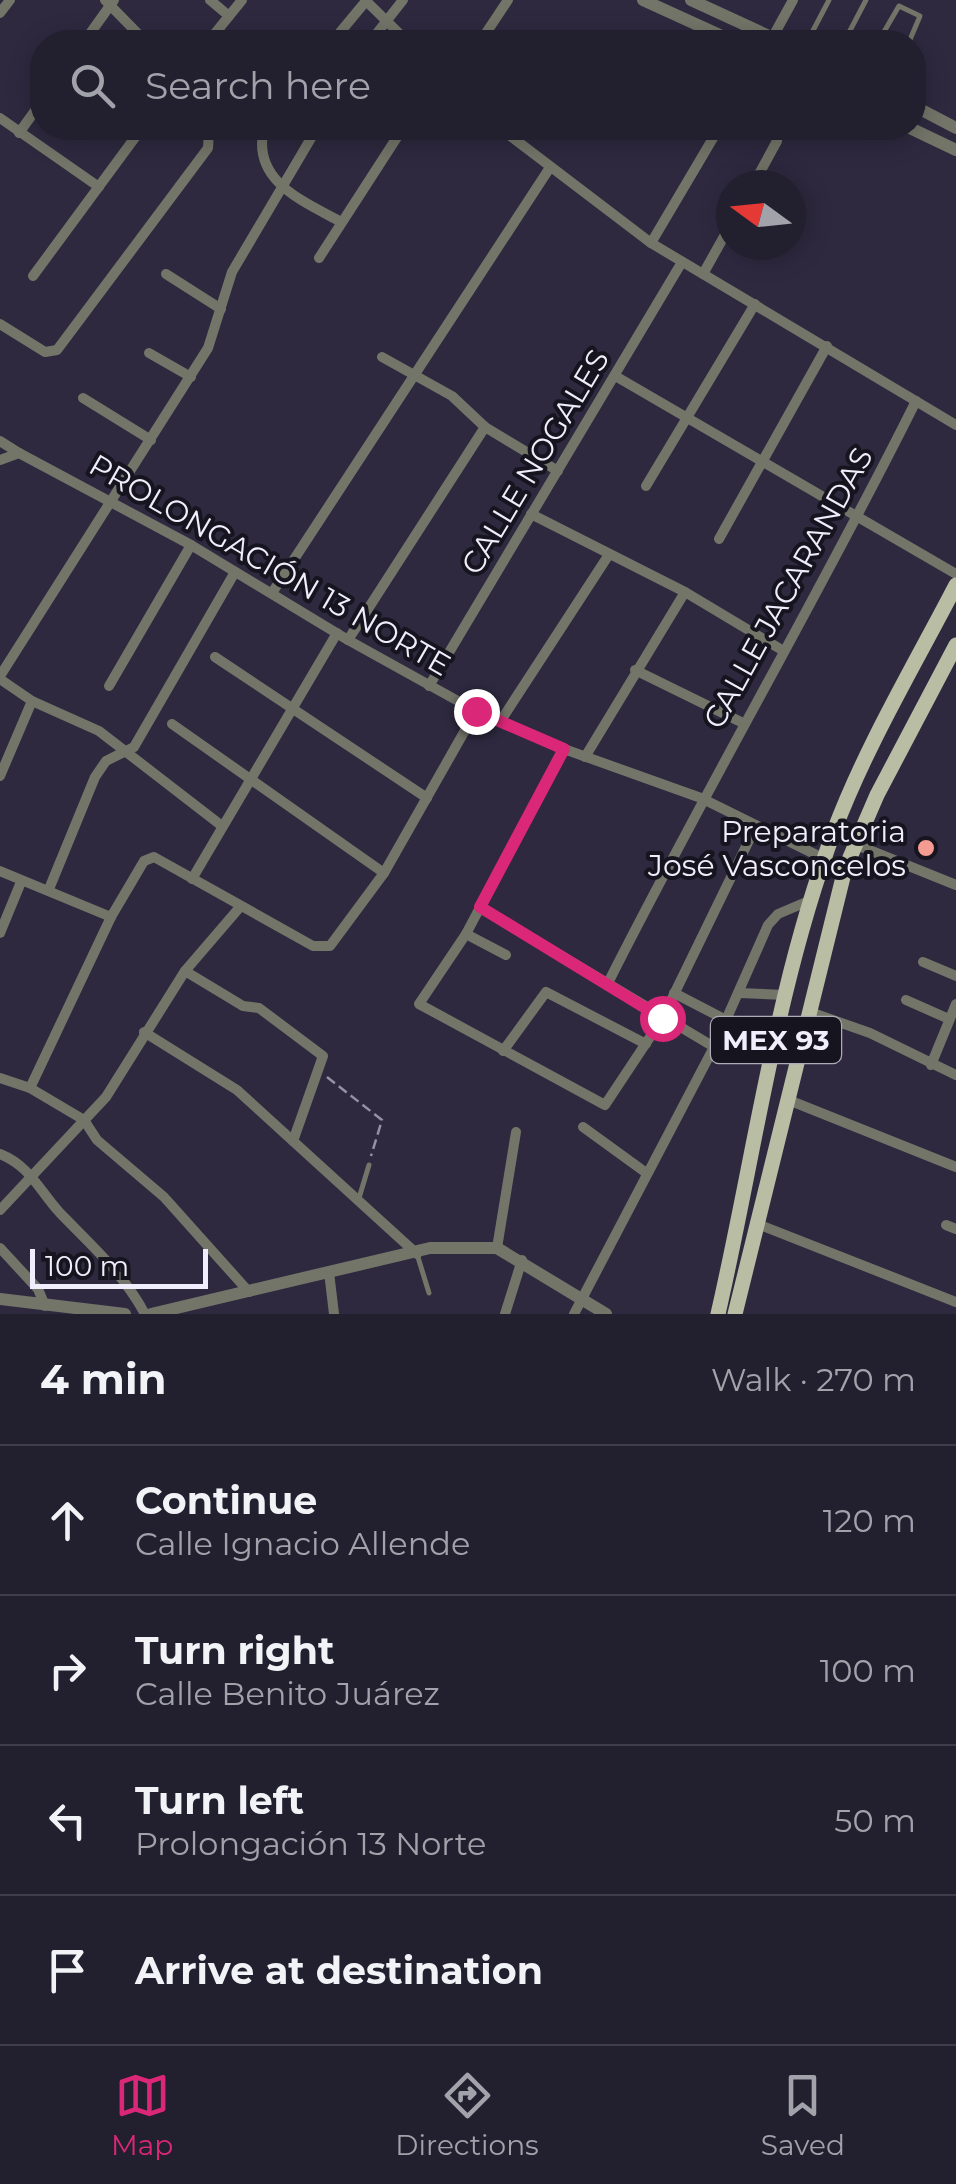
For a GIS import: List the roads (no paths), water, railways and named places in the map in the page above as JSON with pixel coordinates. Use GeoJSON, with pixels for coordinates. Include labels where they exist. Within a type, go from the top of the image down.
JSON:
{"type":"FeatureCollection","features":[{"type":"Feature","properties":{"kind":"main road","name":"MEX 93"},"geometry":{"type":"LineString","coordinates":[[735,1314],[785,995],[811,900],[856,778],[956,585]]}},
{"type":"Feature","properties":{"kind":"main road","name":"MEX 93"},"geometry":{"type":"LineString","coordinates":[[718,1314],[791,1101],[845,869],[956,644]]}},
{"type":"Feature","properties":{"kind":"street"},"geometry":{"type":"LineString","coordinates":[[0,13],[10,0]]}},
{"type":"Feature","properties":{"kind":"street"},"geometry":{"type":"LineString","coordinates":[[210,0],[229,16]]}},
{"type":"Feature","properties":{"kind":"street"},"geometry":{"type":"LineString","coordinates":[[218,30],[242,0]]}},
{"type":"Feature","properties":{"kind":"street"},"geometry":{"type":"LineString","coordinates":[[342,30],[366,0],[395,30]]}},
{"type":"Feature","properties":{"kind":"street"},"geometry":{"type":"LineString","coordinates":[[378,30],[403,0]]}},
{"type":"Feature","properties":{"kind":"street"},"geometry":{"type":"LineString","coordinates":[[488,30],[508,0]]}},
{"type":"Feature","properties":{"kind":"street"},"geometry":{"type":"LineString","coordinates":[[643,0],[709,30]]}},
{"type":"Feature","properties":{"kind":"street"},"geometry":{"type":"LineString","coordinates":[[691,0],[717,6],[757,30]]}},
{"type":"Feature","properties":{"kind":"street"},"geometry":{"type":"LineString","coordinates":[[780,30],[793,0]]}},
{"type":"Feature","properties":{"kind":"street"},"geometry":{"type":"LineString","coordinates":[[92,30],[110,2],[135,30]]}},
{"type":"Feature","properties":{"kind":"street"},"geometry":{"type":"LineString","coordinates":[[926,112],[956,128]]}},
{"type":"Feature","properties":{"kind":"street"},"geometry":{"type":"LineString","coordinates":[[0,118],[99,188]]}},
{"type":"Feature","properties":{"kind":"street"},"geometry":{"type":"LineString","coordinates":[[20,134],[30,119]]}},
{"type":"Feature","properties":{"kind":"street"},"geometry":{"type":"LineString","coordinates":[[926,136],[956,150]]}},
{"type":"Feature","properties":{"kind":"street"},"geometry":{"type":"LineString","coordinates":[[33,276],[133,140]]}},
{"type":"Feature","properties":{"kind":"street"},"geometry":{"type":"LineString","coordinates":[[0,324],[44,352],[57,350],[208,148],[208,140]]}},
{"type":"Feature","properties":{"kind":"street"},"geometry":{"type":"LineString","coordinates":[[265,140],[267,167],[280,186],[341,222]]}},
{"type":"Feature","properties":{"kind":"street"},"geometry":{"type":"LineString","coordinates":[[222,826],[99,731],[32,701],[0,678],[208,348],[232,272],[309,140]]}},
{"type":"Feature","properties":{"kind":"street"},"geometry":{"type":"LineString","coordinates":[[319,258],[395,140]]}},
{"type":"Feature","properties":{"kind":"street"},"geometry":{"type":"LineString","coordinates":[[515,140],[651,243],[956,426]]}},
{"type":"Feature","properties":{"kind":"street"},"geometry":{"type":"LineString","coordinates":[[651,243],[713,140]]}},
{"type":"Feature","properties":{"kind":"street"},"geometry":{"type":"LineString","coordinates":[[761,170],[777,141]]}},
{"type":"Feature","properties":{"kind":"street"},"geometry":{"type":"LineString","coordinates":[[272,594],[412,374],[440,341],[550,169]]}},
{"type":"Feature","properties":{"kind":"street"},"geometry":{"type":"LineString","coordinates":[[703,274],[716,251]]}},
{"type":"Feature","properties":{"kind":"street","name":"CALLE NOGALES"},"geometry":{"type":"LineString","coordinates":[[428,686],[682,262]]}},
{"type":"Feature","properties":{"kind":"street"},"geometry":{"type":"LineString","coordinates":[[166,274],[221,309]]}},
{"type":"Feature","properties":{"kind":"street"},"geometry":{"type":"LineString","coordinates":[[646,486],[756,304]]}},
{"type":"Feature","properties":{"kind":"street"},"geometry":{"type":"LineString","coordinates":[[719,539],[827,346]]}},
{"type":"Feature","properties":{"kind":"street"},"geometry":{"type":"LineString","coordinates":[[149,353],[191,377]]}},
{"type":"Feature","properties":{"kind":"street"},"geometry":{"type":"LineString","coordinates":[[382,357],[452,396],[485,427],[558,471]]}},
{"type":"Feature","properties":{"kind":"street"},"geometry":{"type":"LineString","coordinates":[[616,377],[956,574]]}},
{"type":"Feature","properties":{"kind":"street"},"geometry":{"type":"LineString","coordinates":[[83,398],[151,440]]}},
{"type":"Feature","properties":{"kind":"street","name":"CALLE JACARANDAS"},"geometry":{"type":"LineString","coordinates":[[608,984],[701,798],[860,515],[916,401]]}},
{"type":"Feature","properties":{"kind":"street"},"geometry":{"type":"LineString","coordinates":[[348,640],[485,427]]}},
{"type":"Feature","properties":{"kind":"street","name":"PROLONGACIÓN 13 NORTE"},"geometry":{"type":"LineString","coordinates":[[0,441],[192,545],[336,634],[476,711],[564,749],[701,798],[755,828],[845,869]]}},
{"type":"Feature","properties":{"kind":"street"},"geometry":{"type":"LineString","coordinates":[[0,460],[18,453]]}},
{"type":"Feature","properties":{"kind":"street"},"geometry":{"type":"LineString","coordinates":[[531,514],[684,592],[782,650]]}},
{"type":"Feature","properties":{"kind":"street"},"geometry":{"type":"LineString","coordinates":[[109,686],[192,545]]}},
{"type":"Feature","properties":{"kind":"street"},"geometry":{"type":"LineString","coordinates":[[500,722],[608,556]]}},
{"type":"Feature","properties":{"kind":"street"},"geometry":{"type":"LineString","coordinates":[[49,889],[95,777],[106,761],[134,747],[235,572]]}},
{"type":"Feature","properties":{"kind":"street"},"geometry":{"type":"LineString","coordinates":[[585,757],[684,592]]}},
{"type":"Feature","properties":{"kind":"street"},"geometry":{"type":"LineString","coordinates":[[192,879],[336,634]]}},
{"type":"Feature","properties":{"kind":"street"},"geometry":{"type":"LineString","coordinates":[[215,657],[427,798]]}},
{"type":"Feature","properties":{"kind":"street"},"geometry":{"type":"LineString","coordinates":[[635,670],[743,723]]}},
{"type":"Feature","properties":{"kind":"street"},"geometry":{"type":"LineString","coordinates":[[0,776],[32,701]]}},
{"type":"Feature","properties":{"kind":"street"},"geometry":{"type":"LineString","coordinates":[[30,1088],[110,917],[144,860],[154,857],[313,946],[330,946],[384,873],[476,711]]}},
{"type":"Feature","properties":{"kind":"street"},"geometry":{"type":"LineString","coordinates":[[172,724],[384,873]]}},
{"type":"Feature","properties":{"kind":"street"},"geometry":{"type":"LineString","coordinates":[[564,749],[466,934],[419,1004],[605,1105],[662,1018],[755,828]]}},
{"type":"Feature","properties":{"kind":"street"},"geometry":{"type":"LineString","coordinates":[[832,835],[956,885]]}},
{"type":"Feature","properties":{"kind":"street"},"geometry":{"type":"LineString","coordinates":[[0,871],[110,917]]}},
{"type":"Feature","properties":{"kind":"street"},"geometry":{"type":"LineString","coordinates":[[0,934],[21,882]]}},
{"type":"Feature","properties":{"kind":"street"},"geometry":{"type":"LineString","coordinates":[[574,1314],[645,1172],[714,1047],[768,924],[778,914],[811,900]]}},
{"type":"Feature","properties":{"kind":"street"},"geometry":{"type":"LineString","coordinates":[[0,1210],[106,1098],[144,1032],[186,971],[240,907]]}},
{"type":"Feature","properties":{"kind":"street"},"geometry":{"type":"LineString","coordinates":[[480,907],[714,1047]]}},
{"type":"Feature","properties":{"kind":"street"},"geometry":{"type":"LineString","coordinates":[[466,934],[506,954]]}},
{"type":"Feature","properties":{"kind":"street"},"geometry":{"type":"LineString","coordinates":[[924,962],[956,976]]}},
{"type":"Feature","properties":{"kind":"street"},"geometry":{"type":"LineString","coordinates":[[186,971],[243,1006],[260,1008],[323,1056],[293,1141]]}},
{"type":"Feature","properties":{"kind":"street"},"geometry":{"type":"LineString","coordinates":[[504,1051],[546,992],[646,1044]]}},
{"type":"Feature","properties":{"kind":"street"},"geometry":{"type":"LineString","coordinates":[[674,993],[726,1020]]}},
{"type":"Feature","properties":{"kind":"street"},"geometry":{"type":"LineString","coordinates":[[739,993],[785,995]]}},
{"type":"Feature","properties":{"kind":"street"},"geometry":{"type":"LineString","coordinates":[[906,1000],[949,1019]]}},
{"type":"Feature","properties":{"kind":"street"},"geometry":{"type":"LineString","coordinates":[[931,1066],[956,1004]]}},
{"type":"Feature","properties":{"kind":"street"},"geometry":{"type":"LineString","coordinates":[[810,1012],[870,1033],[931,1066],[956,1074]]}},
{"type":"Feature","properties":{"kind":"street"},"geometry":{"type":"LineString","coordinates":[[144,1032],[237,1090],[417,1254]]}},
{"type":"Feature","properties":{"kind":"street"},"geometry":{"type":"LineString","coordinates":[[0,1078],[30,1088],[84,1120],[97,1140],[164,1196],[248,1292]]}},
{"type":"Feature","properties":{"kind":"street"},"geometry":{"type":"LineString","coordinates":[[791,1101],[956,1167]]}},
{"type":"Feature","properties":{"kind":"street"},"geometry":{"type":"LineString","coordinates":[[583,1127],[645,1172]]}},
{"type":"Feature","properties":{"kind":"street"},"geometry":{"type":"LineString","coordinates":[[496,1248],[516,1132]]}},
{"type":"Feature","properties":{"kind":"street"},"geometry":{"type":"LineString","coordinates":[[0,1154],[24,1166],[58,1210],[130,1286],[148,1314],[172,1313],[329,1272],[460,1246],[496,1248],[522,1260],[606,1314]]}},
{"type":"Feature","properties":{"kind":"street"},"geometry":{"type":"LineString","coordinates":[[747,1222],[956,1302]]}},
{"type":"Feature","properties":{"kind":"street"},"geometry":{"type":"LineString","coordinates":[[0,1248],[38,1289],[45,1306]]}},
{"type":"Feature","properties":{"kind":"street"},"geometry":{"type":"LineString","coordinates":[[505,1314],[522,1260]]}},
{"type":"Feature","properties":{"kind":"street"},"geometry":{"type":"LineString","coordinates":[[329,1272],[334,1314]]}},
{"type":"Feature","properties":{"kind":"street"},"geometry":{"type":"LineString","coordinates":[[0,1299],[64,1311],[125,1314]]}},
{"type":"Feature","properties":{"kind":"lane"},"geometry":{"type":"LineString","coordinates":[[813,30],[828,0]]}},
{"type":"Feature","properties":{"kind":"lane"},"geometry":{"type":"LineString","coordinates":[[850,30],[866,0]]}},
{"type":"Feature","properties":{"kind":"lane"},"geometry":{"type":"LineString","coordinates":[[885,30],[899,6],[906,6],[920,16],[915,30]]}},
{"type":"Feature","properties":{"kind":"lane"},"geometry":{"type":"LineString","coordinates":[[358,1201],[369,1165]]}},
{"type":"Feature","properties":{"kind":"lane"},"geometry":{"type":"LineString","coordinates":[[417,1254],[429,1293]]}},
{"type":"Feature","properties":{"kind":"place","name":"Preparatoria José Vasconcelos"},"geometry":{"type":"Point","coordinates":[926,848]}}]}
